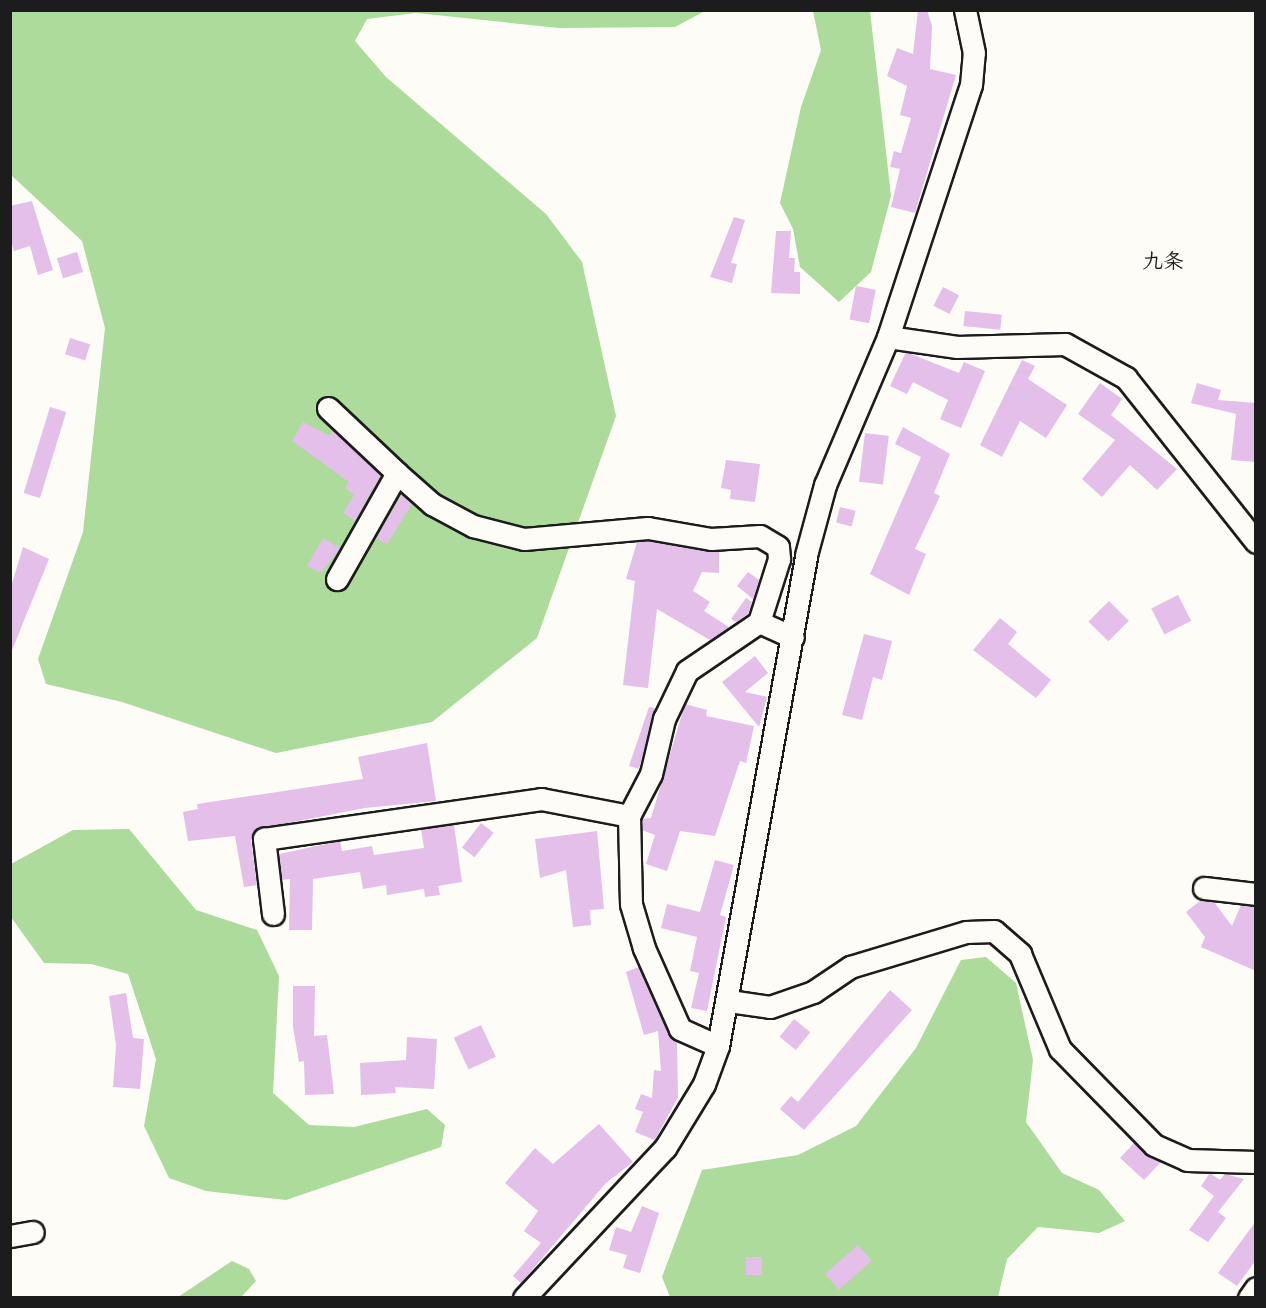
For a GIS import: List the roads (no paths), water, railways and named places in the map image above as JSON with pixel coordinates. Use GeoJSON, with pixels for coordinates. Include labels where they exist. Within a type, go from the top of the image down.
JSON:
{"type":"FeatureCollection","features":[{"type":"Feature","properties":{"kind":"street"},"geometry":{"type":"LineString","coordinates":[[524,1298],[665,1148],[704,1084],[718,1046],[729,1001],[806,555],[825,485],[888,337],[971,85],[974,53],[965,10]]}},
{"type":"Feature","properties":{"kind":"street"},"geometry":{"type":"LineString","coordinates":[[888,337],[957,346],[1065,344],[1106,366],[1126,378],[1256,542]]}},
{"type":"Feature","properties":{"kind":"street"},"geometry":{"type":"LineString","coordinates":[[328,408],[432,504],[473,526],[524,539],[648,528],[711,539],[760,536],[778,547],[778,559],[759,622],[687,671],[664,718],[651,774],[629,816],[631,904],[644,948],[680,1029],[718,1046]]}},
{"type":"Feature","properties":{"kind":"street"},"geometry":{"type":"LineString","coordinates":[[337,579],[397,473]]}},
{"type":"Feature","properties":{"kind":"street"},"geometry":{"type":"LineString","coordinates":[[759,622],[793,637]]}},
{"type":"Feature","properties":{"kind":"street"},"geometry":{"type":"LineString","coordinates":[[273,914],[264,839],[541,799],[629,816]]}},
{"type":"Feature","properties":{"kind":"street"},"geometry":{"type":"LineString","coordinates":[[1204,888],[1256,894]]}},
{"type":"Feature","properties":{"kind":"street"},"geometry":{"type":"LineString","coordinates":[[729,1001],[770,1007],[813,992],[850,967],[966,932],[994,931],[1020,954],[1060,1049],[1154,1144],[1187,1160],[1256,1162]]}},
{"type":"Feature","properties":{"kind":"street"},"geometry":{"type":"LineString","coordinates":[[10,1236],[33,1232]]}},
{"type":"Feature","properties":{"kind":"street"},"geometry":{"type":"LineString","coordinates":[[1249,1298],[1256,1288]]}},
{"type":"Feature","properties":{"kind":"district","name":"九条"},"geometry":{"type":"Point","coordinates":[1163,261]}}]}
